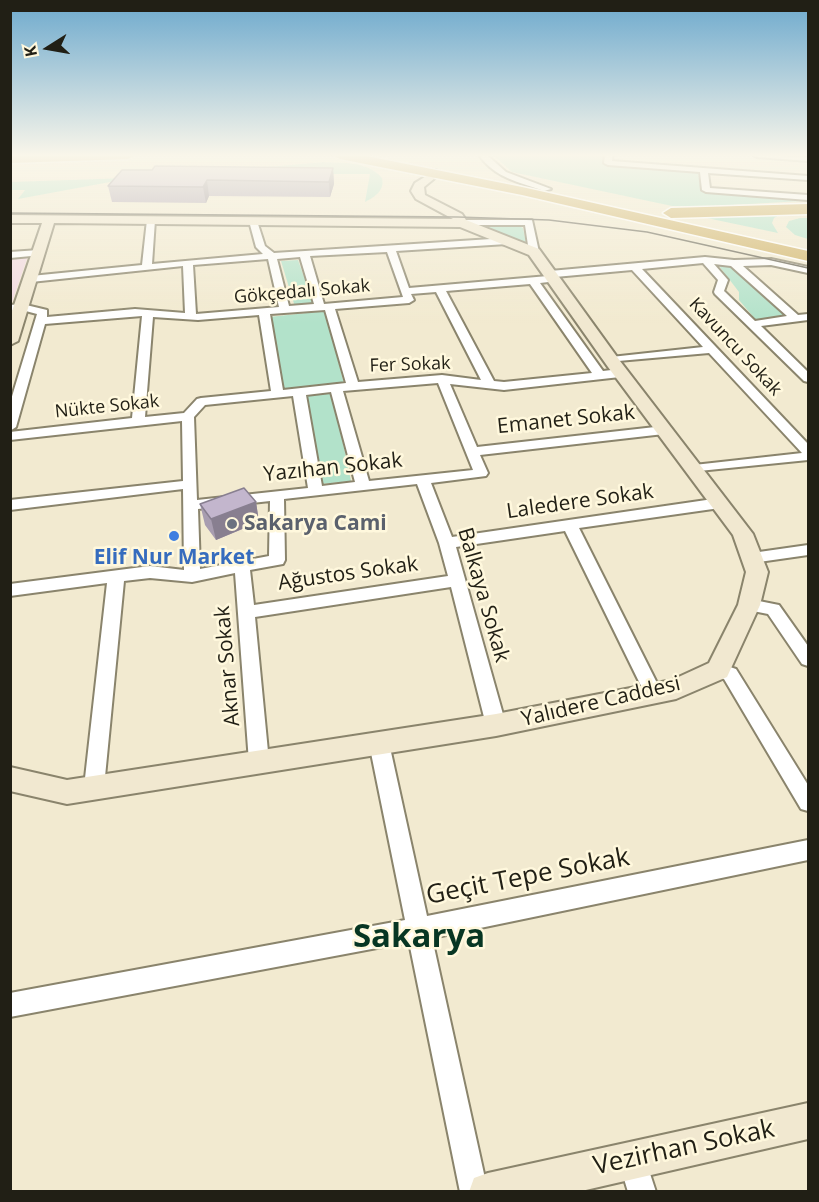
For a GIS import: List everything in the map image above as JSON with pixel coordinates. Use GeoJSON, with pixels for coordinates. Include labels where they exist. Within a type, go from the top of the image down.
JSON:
{"type":"FeatureCollection","features":[{"type":"Feature","properties":{"kind":"highway"},"geometry":{"type":"LineString","coordinates":[[610,211],[808,256]]}},
{"type":"Feature","properties":{"kind":"highway"},"geometry":{"type":"LineString","coordinates":[[650,211],[808,244]]}},
{"type":"Feature","properties":{"kind":"highway"},"geometry":{"type":"LineString","coordinates":[[661,211],[691,214],[733,211]]}},
{"type":"Feature","properties":{"kind":"highway"},"geometry":{"type":"LineString","coordinates":[[808,211],[788,216],[780,221],[782,230],[808,244]]}},
{"type":"Feature","properties":{"kind":"street"},"geometry":{"type":"LineString","coordinates":[[446,211],[458,217],[462,223],[534,252]]}},
{"type":"Feature","properties":{"kind":"street"},"geometry":{"type":"LineString","coordinates":[[10,219],[529,222],[534,252],[545,278],[610,369],[664,430],[743,534],[757,572],[749,605],[718,669],[730,674],[808,802]]}},
{"type":"Feature","properties":{"kind":"street"},"geometry":{"type":"LineString","coordinates":[[10,341],[16,307],[31,279],[49,220]]}},
{"type":"Feature","properties":{"kind":"street"},"geometry":{"type":"LineString","coordinates":[[147,268],[151,220]]}},
{"type":"Feature","properties":{"kind":"street"},"geometry":{"type":"LineString","coordinates":[[253,221],[261,247],[272,256],[285,310]]}},
{"type":"Feature","properties":{"kind":"street"},"geometry":{"type":"LineString","coordinates":[[31,279],[272,256],[507,241]]}},
{"type":"Feature","properties":{"kind":"street"},"geometry":{"type":"LineString","coordinates":[[390,248],[405,291]]}},
{"type":"Feature","properties":{"kind":"street"},"geometry":{"type":"LineString","coordinates":[[10,255],[39,253]]}},
{"type":"Feature","properties":{"kind":"street"},"geometry":{"type":"LineString","coordinates":[[304,254],[353,386]]}},
{"type":"Feature","properties":{"kind":"street"},"geometry":{"type":"LineString","coordinates":[[705,260],[723,280],[719,292],[808,378]]}},
{"type":"Feature","properties":{"kind":"street","name":"Gökçedalı Sokak"},"geometry":{"type":"LineString","coordinates":[[40,321],[135,312],[191,316],[264,312],[409,300],[405,291],[705,260],[734,263],[771,262],[808,270]]}},
{"type":"Feature","properties":{"kind":"street"},"geometry":{"type":"LineString","coordinates":[[188,263],[191,316]]}},
{"type":"Feature","properties":{"kind":"street"},"geometry":{"type":"LineString","coordinates":[[734,263],[795,318]]}},
{"type":"Feature","properties":{"kind":"street","name":"Kavuncu Sokak"},"geometry":{"type":"LineString","coordinates":[[635,267],[808,451]]}},
{"type":"Feature","properties":{"kind":"street"},"geometry":{"type":"LineString","coordinates":[[439,288],[489,384]]}},
{"type":"Feature","properties":{"kind":"street"},"geometry":{"type":"LineString","coordinates":[[10,427],[43,312],[16,307]]}},
{"type":"Feature","properties":{"kind":"street"},"geometry":{"type":"LineString","coordinates":[[264,312],[278,394]]}},
{"type":"Feature","properties":{"kind":"street"},"geometry":{"type":"LineString","coordinates":[[138,422],[148,314]]}},
{"type":"Feature","properties":{"kind":"street"},"geometry":{"type":"LineString","coordinates":[[753,324],[808,317]]}},
{"type":"Feature","properties":{"kind":"street","name":"Fer Sokak"},"geometry":{"type":"LineString","coordinates":[[201,402],[442,379],[504,386],[610,369],[712,349]]}},
{"type":"Feature","properties":{"kind":"street"},"geometry":{"type":"LineString","coordinates":[[442,379],[472,452]]}},
{"type":"Feature","properties":{"kind":"street"},"geometry":{"type":"LineString","coordinates":[[336,388],[363,486]]}},
{"type":"Feature","properties":{"kind":"street"},"geometry":{"type":"LineString","coordinates":[[299,392],[316,491]]}},
{"type":"Feature","properties":{"kind":"street","name":"Nükte Sokak"},"geometry":{"type":"LineString","coordinates":[[10,436],[188,416],[201,402]]}},
{"type":"Feature","properties":{"kind":"street"},"geometry":{"type":"LineString","coordinates":[[188,416],[192,576]]}},
{"type":"Feature","properties":{"kind":"street","name":"Emanet Sokak"},"geometry":{"type":"LineString","coordinates":[[472,452],[664,430]]}},
{"type":"Feature","properties":{"kind":"street","name":"Yazıhan Sokak"},"geometry":{"type":"LineString","coordinates":[[190,505],[481,473],[472,452]]}},
{"type":"Feature","properties":{"kind":"street"},"geometry":{"type":"LineString","coordinates":[[694,469],[808,456]]}},
{"type":"Feature","properties":{"kind":"street","name":"Balkaya Sokak"},"geometry":{"type":"LineString","coordinates":[[422,479],[447,543],[496,725]]}},
{"type":"Feature","properties":{"kind":"street"},"geometry":{"type":"LineString","coordinates":[[10,505],[190,484]]}},
{"type":"Feature","properties":{"kind":"street"},"geometry":{"type":"LineString","coordinates":[[10,590],[150,572],[192,576],[277,560],[277,495]]}},
{"type":"Feature","properties":{"kind":"street","name":"Laledere Sokak"},"geometry":{"type":"LineString","coordinates":[[447,543],[720,503]]}},
{"type":"Feature","properties":{"kind":"street"},"geometry":{"type":"LineString","coordinates":[[570,525],[653,693]]}},
{"type":"Feature","properties":{"kind":"street"},"geometry":{"type":"LineString","coordinates":[[752,558],[808,550]]}},
{"type":"Feature","properties":{"kind":"street","name":"Aknar Sokak"},"geometry":{"type":"LineString","coordinates":[[242,567],[259,762]]}},
{"type":"Feature","properties":{"kind":"street"},"geometry":{"type":"LineString","coordinates":[[94,788],[116,576]]}},
{"type":"Feature","properties":{"kind":"street","name":"Ağustos Sokak"},"geometry":{"type":"LineString","coordinates":[[246,612],[457,580]]}},
{"type":"Feature","properties":{"kind":"street"},"geometry":{"type":"LineString","coordinates":[[749,605],[773,609],[808,658]]}},
{"type":"Feature","properties":{"kind":"street","name":"Yalıdere Caddesi"},"geometry":{"type":"LineString","coordinates":[[11,781],[68,792],[496,725],[676,689],[718,669]]}},
{"type":"Feature","properties":{"kind":"street"},"geometry":{"type":"LineString","coordinates":[[379,743],[474,1191]]}},
{"type":"Feature","properties":{"kind":"street","name":"Geçit Tepe Sokak"},"geometry":{"type":"LineString","coordinates":[[10,1005],[419,929],[808,850]]}},
{"type":"Feature","properties":{"kind":"street","name":"Vezirhan Sokak"},"geometry":{"type":"LineString","coordinates":[[488,1191],[637,1175],[808,1121]]}},
{"type":"Feature","properties":{"kind":"shaded area"},"geometry":{"type":"Polygon","coordinates":[[[28,256],[11,305],[11,257],[28,256]]]}},
{"type":"Feature","properties":{"kind":"green space"},"geometry":{"type":"Polygon","coordinates":[[[781,214],[774,218],[772,223],[778,233],[702,217],[781,214]]]}},
{"type":"Feature","properties":{"kind":"green space"},"geometry":{"type":"Polygon","coordinates":[[[808,218],[808,239],[795,235],[786,227],[789,221],[808,218]]]}},
{"type":"Feature","properties":{"kind":"green space"},"geometry":{"type":"Polygon","coordinates":[[[488,225],[519,226],[523,228],[526,243],[484,228],[488,225]]]}},
{"type":"Feature","properties":{"kind":"green space"},"geometry":{"type":"Polygon","coordinates":[[[298,260],[314,305],[295,307],[281,261],[298,260]]]}},
{"type":"Feature","properties":{"kind":"green space"},"geometry":{"type":"Polygon","coordinates":[[[730,265],[785,316],[756,320],[739,300],[739,292],[719,266],[730,265]]]}},
{"type":"Feature","properties":{"kind":"green space"},"geometry":{"type":"Polygon","coordinates":[[[325,311],[344,384],[283,391],[269,317],[325,311]]]}},
{"type":"Feature","properties":{"kind":"green space"},"geometry":{"type":"Polygon","coordinates":[[[332,391],[351,481],[322,484],[306,395],[332,391]]]}},
{"type":"Feature","properties":{"kind":"building"},"geometry":{"type":"Polygon","coordinates":[[[244,488],[256,502],[211,519],[200,504],[244,488]]]}},
{"type":"Feature","properties":{"kind":"tram line"},"geometry":{"type":"LineString","coordinates":[[10,213],[458,217],[549,220],[647,232],[808,268]]}},
{"type":"Feature","properties":{"kind":"place","name":"Sakarya Cami"},"geometry":{"type":"Point","coordinates":[232,524]}},
{"type":"Feature","properties":{"kind":"place","name":"Elif Nur Market"},"geometry":{"type":"Point","coordinates":[174,536]}},
{"type":"Feature","properties":{"kind":"district","name":"Sakarya"},"geometry":{"type":"Point","coordinates":[419,938]}}]}
